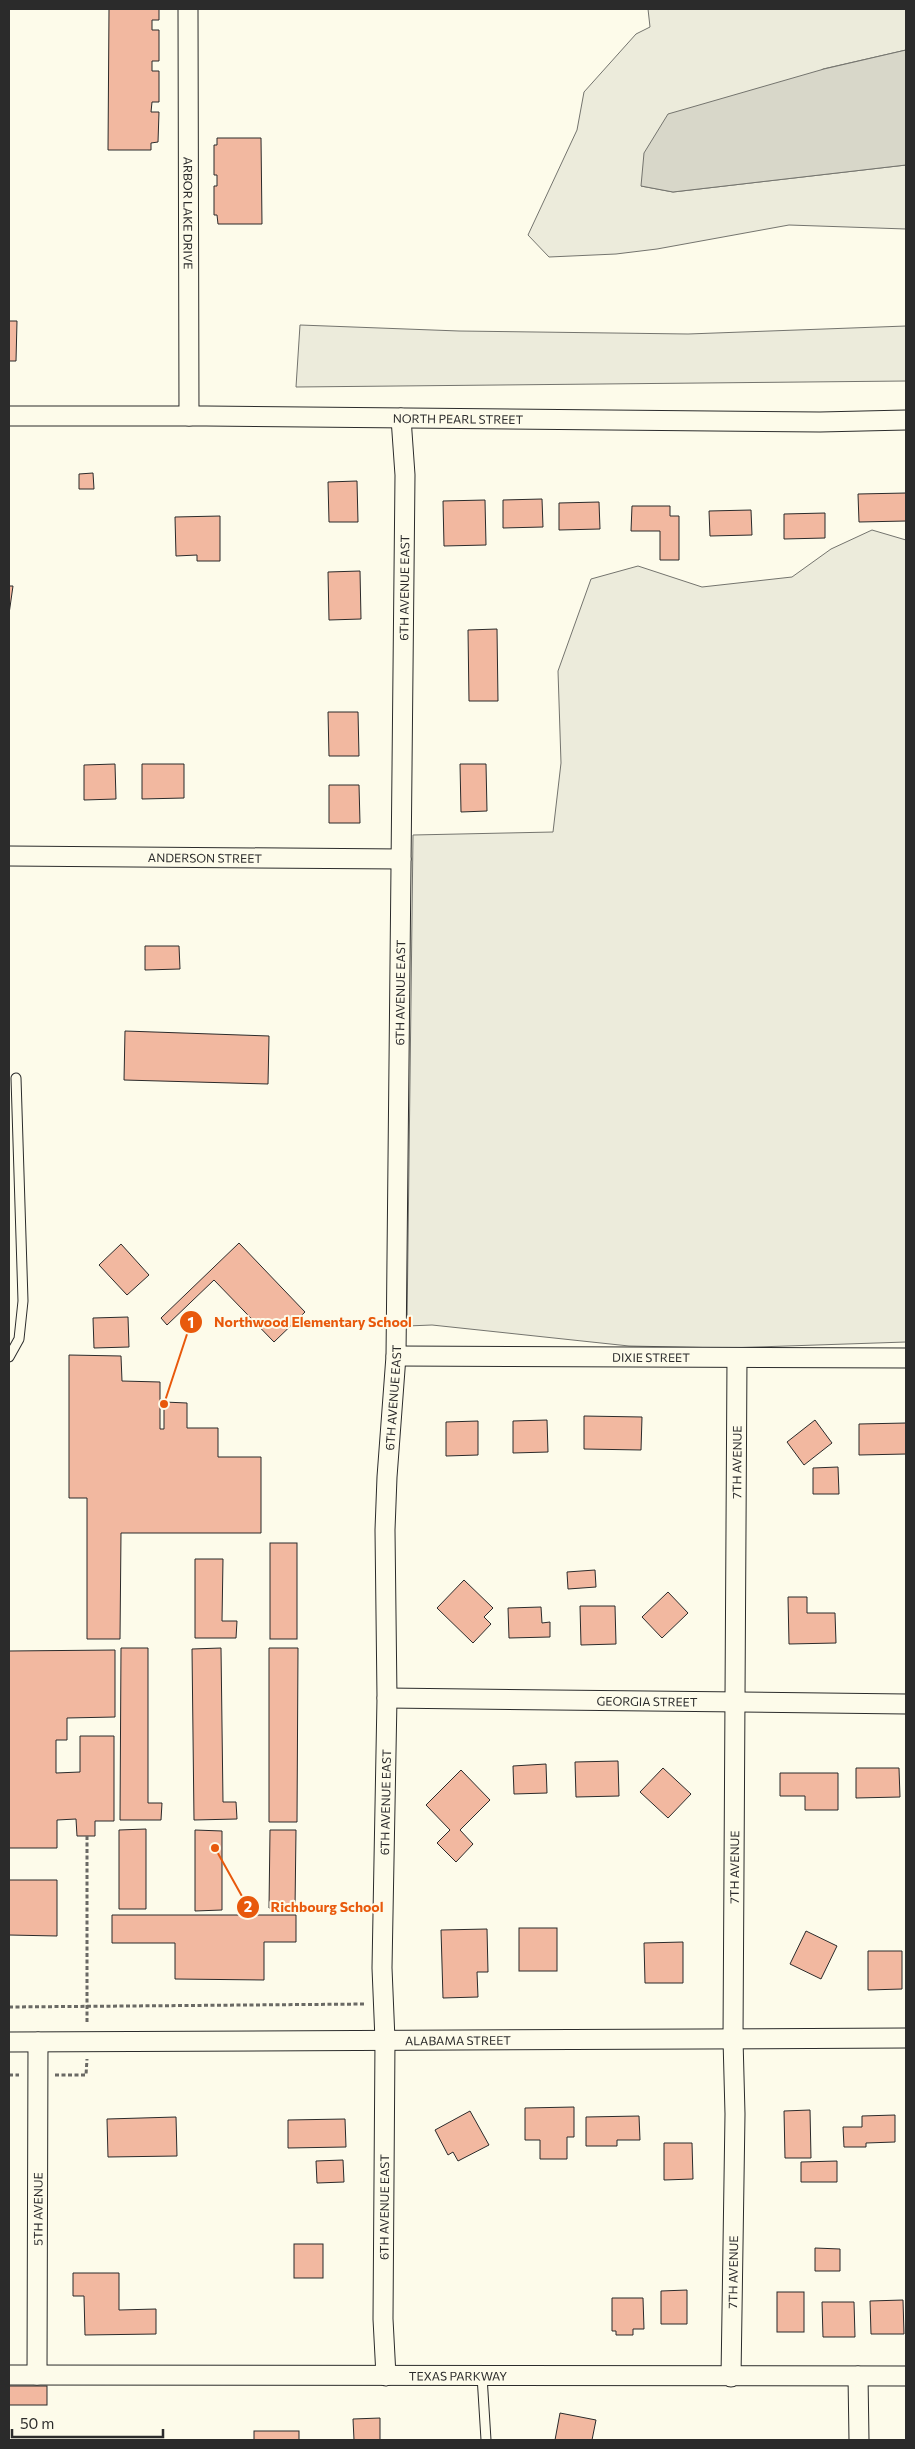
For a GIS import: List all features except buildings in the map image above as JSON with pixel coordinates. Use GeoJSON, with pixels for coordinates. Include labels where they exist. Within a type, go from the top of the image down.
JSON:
{"type":"FeatureCollection","features":[{"type":"Feature","properties":{"kind":"street","name":"ARBOR LAKE DRIVE"},"geometry":{"type":"LineString","coordinates":[[188,9],[189,416]]}},
{"type":"Feature","properties":{"kind":"street","name":"NORTH PEARL STREET"},"geometry":{"type":"LineString","coordinates":[[9,416],[820,422],[906,420]]}},
{"type":"Feature","properties":{"kind":"street","name":"6TH AVENUE EAST"},"geometry":{"type":"LineString","coordinates":[[386,2376],[383,2319],[384,1762],[387,1698],[386,1486],[396,1356],[405,475],[401,418]]}},
{"type":"Feature","properties":{"kind":"street","name":"ANDERSON STREET"},"geometry":{"type":"LineString","coordinates":[[9,856],[401,859]]}},
{"type":"Feature","properties":{"kind":"street","name":"DIXIE STREET"},"geometry":{"type":"LineString","coordinates":[[396,1356],[906,1358]]}},
{"type":"Feature","properties":{"kind":"street","name":"7TH AVENUE"},"geometry":{"type":"LineString","coordinates":[[731,2377],[735,2114],[733,2039],[737,1358]]}},
{"type":"Feature","properties":{"kind":"street","name":"GEORGIA STREET"},"geometry":{"type":"LineString","coordinates":[[387,1698],[906,1704]]}},
{"type":"Feature","properties":{"kind":"street","name":"ALABAMA STREET"},"geometry":{"type":"LineString","coordinates":[[9,2042],[906,2038]]}},
{"type":"Feature","properties":{"kind":"street","name":"5TH AVENUE"},"geometry":{"type":"LineString","coordinates":[[38,2042],[38,2375]]}},
{"type":"Feature","properties":{"kind":"street","name":"TEXAS PARKWAY"},"geometry":{"type":"LineString","coordinates":[[9,2375],[906,2376]]}},
{"type":"Feature","properties":{"kind":"street"},"geometry":{"type":"LineString","coordinates":[[858,2376],[859,2440]]}},
{"type":"Feature","properties":{"kind":"lane"},"geometry":{"type":"LineString","coordinates":[[9,1357],[19,1339],[23,1301],[16,1078]]}},
{"type":"Feature","properties":{"kind":"lane"},"geometry":{"type":"LineString","coordinates":[[482,2376],[486,2440]]}},
{"type":"Feature","properties":{"kind":"path"},"geometry":{"type":"LineString","coordinates":[[9,2075],[86,2075],[88,2007],[87,1836]]}},
{"type":"Feature","properties":{"kind":"path"},"geometry":{"type":"LineString","coordinates":[[9,2007],[384,2004]]}},
{"type":"Feature","properties":{"kind":"shaded area"},"geometry":{"type":"Polygon","coordinates":[[[648,9],[906,9],[906,50],[823,69],[641,186],[673,192],[906,165],[906,229],[789,225],[657,249],[616,254],[549,257],[528,235],[577,130],[584,92],[636,34],[650,27],[648,9]]]}},
{"type":"Feature","properties":{"kind":"shaded area"},"geometry":{"type":"Polygon","coordinates":[[[906,50],[906,165],[673,192],[641,186],[644,153],[668,114],[824,69],[906,50]]]}},
{"type":"Feature","properties":{"kind":"shaded area"},"geometry":{"type":"Polygon","coordinates":[[[300,325],[459,331],[688,334],[906,326],[906,381],[296,387],[300,325]]]}},
{"type":"Feature","properties":{"kind":"shaded area"},"geometry":{"type":"Polygon","coordinates":[[[872,530],[906,540],[906,1342],[727,1348],[629,1346],[432,1325],[407,1326],[413,835],[553,832],[561,763],[558,671],[591,579],[638,566],[702,587],[792,577],[831,549],[872,530]]]}},
{"type":"Feature","properties":{"kind":"place","name":"Northwood Elementary School"},"geometry":{"type":"Point","coordinates":[164,1404]}},
{"type":"Feature","properties":{"kind":"place","name":"Richbourg School"},"geometry":{"type":"Point","coordinates":[215,1848]}}]}
